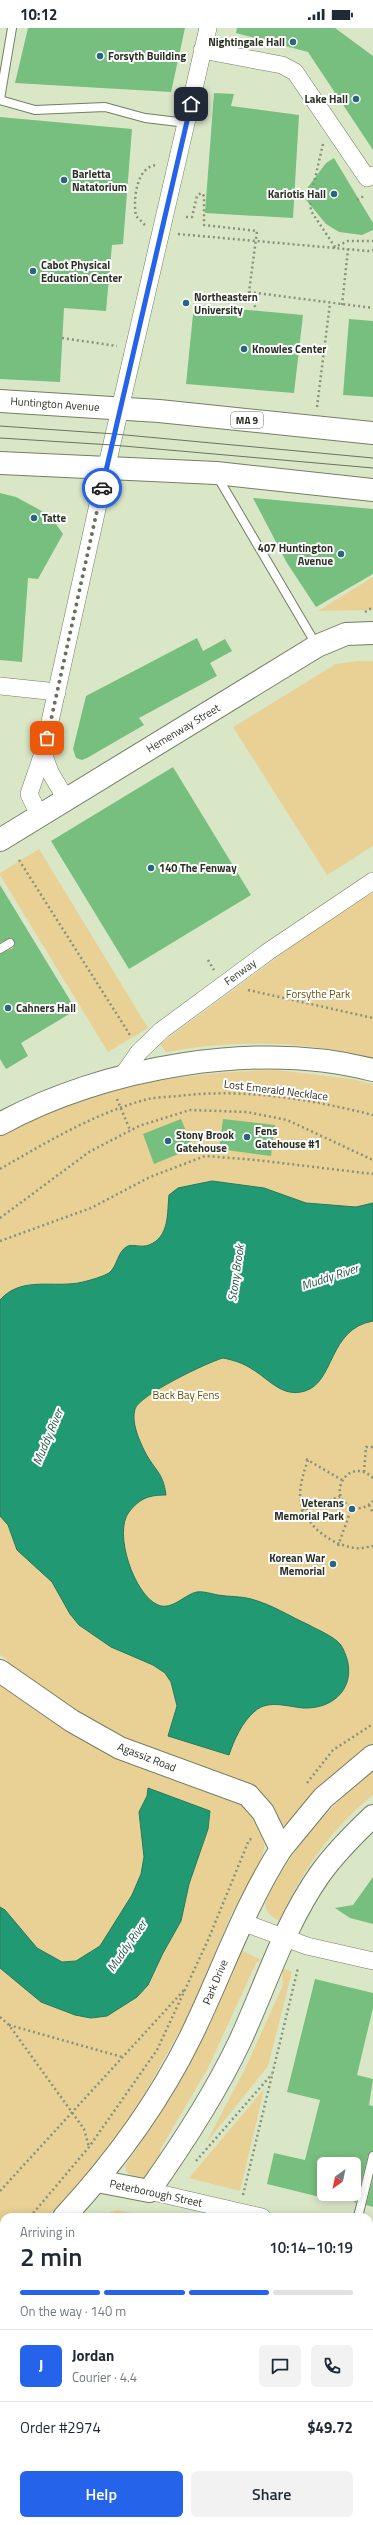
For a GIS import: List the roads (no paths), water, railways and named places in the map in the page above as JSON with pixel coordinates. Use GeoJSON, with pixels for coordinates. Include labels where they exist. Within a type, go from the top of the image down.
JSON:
{"type":"FeatureCollection","features":[{"type":"Feature","properties":{"kind":"main road","name":"Huntington Avenue"},"geometry":{"type":"LineString","coordinates":[[0,401],[120,408],[373,432]]}},
{"type":"Feature","properties":{"kind":"main road"},"geometry":{"type":"LineString","coordinates":[[0,463],[216,474],[373,490]]}},
{"type":"Feature","properties":{"kind":"main road","name":"Hemenway Street"},"geometry":{"type":"LineString","coordinates":[[0,840],[317,646],[346,634],[373,633]]}},
{"type":"Feature","properties":{"kind":"main road"},"geometry":{"type":"LineString","coordinates":[[0,1124],[68,1095],[120,1079],[176,1067],[240,1060],[314,1061],[373,1070]]}},
{"type":"Feature","properties":{"kind":"main road","name":"Agassiz Road"},"geometry":{"type":"LineString","coordinates":[[0,1671],[72,1721],[120,1748],[248,1795],[263,1812],[281,1848]]}},
{"type":"Feature","properties":{"kind":"main road","name":"Park Drive"},"geometry":{"type":"LineString","coordinates":[[68,2213],[97,2181],[129,2139],[168,2080],[200,2017],[242,1922],[281,1848],[323,1798],[373,1756]]}},
{"type":"Feature","properties":{"kind":"main road"},"geometry":{"type":"LineString","coordinates":[[149,2192],[214,2092],[240,2041],[284,1938],[320,1874],[347,1841],[373,1816]]}},
{"type":"Feature","properties":{"kind":"main road","name":"Peterborough Street"},"geometry":{"type":"LineString","coordinates":[[97,2181],[149,2192]]}},
{"type":"Feature","properties":{"kind":"street"},"geometry":{"type":"LineString","coordinates":[[39,815],[29,794],[43,753],[106,468],[162,233],[208,28]]}},
{"type":"Feature","properties":{"kind":"street"},"geometry":{"type":"LineString","coordinates":[[202,50],[282,65],[295,72],[306,85],[370,176]]}},
{"type":"Feature","properties":{"kind":"street"},"geometry":{"type":"LineString","coordinates":[[0,686],[57,692]]}},
{"type":"Feature","properties":{"kind":"street"},"geometry":{"type":"LineString","coordinates":[[43,753],[50,772],[66,799]]}},
{"type":"Feature","properties":{"kind":"street","name":"Fenway"},"geometry":{"type":"LineString","coordinates":[[120,1079],[139,1052],[162,1030],[269,951],[373,881]]}},
{"type":"Feature","properties":{"kind":"street"},"geometry":{"type":"LineString","coordinates":[[242,1922],[307,1946],[373,1961]]}},
{"type":"Feature","properties":{"kind":"street","name":"Peterborough Street"},"geometry":{"type":"LineString","coordinates":[[149,2192],[244,2213]]}},
{"type":"Feature","properties":{"kind":"lane"},"geometry":{"type":"LineString","coordinates":[[12,28],[0,99],[35,110],[105,108],[145,118],[187,123]]}},
{"type":"Feature","properties":{"kind":"lane"},"geometry":{"type":"LineString","coordinates":[[216,474],[317,646]]}},
{"type":"Feature","properties":{"kind":"lane"},"geometry":{"type":"LineString","coordinates":[[0,949],[10,943]]}},
{"type":"Feature","properties":{"kind":"lane"},"geometry":{"type":"LineString","coordinates":[[359,2213],[373,2156]]}},
{"type":"Feature","properties":{"kind":"water"},"geometry":{"type":"Polygon","coordinates":[[[212,1181],[264,1188],[306,1203],[356,1207],[373,1203],[373,1321],[358,1326],[348,1334],[340,1344],[322,1377],[315,1386],[305,1391],[289,1392],[276,1386],[245,1365],[223,1358],[190,1372],[161,1388],[139,1403],[135,1409],[134,1420],[138,1437],[145,1452],[161,1476],[166,1495],[141,1500],[129,1512],[125,1521],[123,1534],[128,1562],[141,1589],[149,1599],[158,1605],[168,1606],[192,1593],[205,1592],[222,1596],[243,1597],[259,1601],[333,1638],[341,1645],[348,1663],[349,1673],[347,1682],[343,1690],[331,1702],[314,1708],[279,1705],[266,1705],[260,1707],[250,1715],[242,1726],[229,1755],[168,1736],[177,1706],[171,1682],[165,1673],[153,1665],[111,1647],[79,1625],[70,1614],[52,1582],[17,1550],[8,1525],[0,1516],[0,1300],[9,1292],[28,1285],[72,1284],[100,1277],[109,1273],[114,1267],[124,1248],[128,1246],[149,1245],[161,1236],[166,1223],[169,1195],[178,1188],[212,1181]]]}},
{"type":"Feature","properties":{"kind":"water","name":"Muddy River"},"geometry":{"type":"Polygon","coordinates":[[[148,1788],[210,1811],[208,1829],[189,1884],[181,1921],[163,1953],[148,1985],[137,1997],[107,2016],[91,2018],[75,2015],[41,2002],[0,1968],[0,1907],[5,1910],[37,1948],[62,1962],[76,1961],[100,1946],[132,1895],[141,1874],[144,1857],[139,1812],[147,1796],[148,1788]]]}},
{"type":"Feature","properties":{"kind":"tram line"},"geometry":{"type":"LineString","coordinates":[[0,426],[115,434],[373,458]]}},
{"type":"Feature","properties":{"kind":"tram line"},"geometry":{"type":"LineString","coordinates":[[0,438],[112,445],[373,468]]}},
{"type":"Feature","properties":{"kind":"place","name":"Nightingale Hall"},"geometry":{"type":"Point","coordinates":[293,42]}},
{"type":"Feature","properties":{"kind":"place","name":"Forsyth Building"},"geometry":{"type":"Point","coordinates":[100,56]}},
{"type":"Feature","properties":{"kind":"place","name":"Lake Hall"},"geometry":{"type":"Point","coordinates":[356,99]}},
{"type":"Feature","properties":{"kind":"place","name":"Barletta Natatorium"},"geometry":{"type":"Point","coordinates":[64,180]}},
{"type":"Feature","properties":{"kind":"place","name":"Kariotis Hall"},"geometry":{"type":"Point","coordinates":[334,194]}},
{"type":"Feature","properties":{"kind":"place","name":"Cabot Physical Education Center"},"geometry":{"type":"Point","coordinates":[33,271]}},
{"type":"Feature","properties":{"kind":"place","name":"Northeastern University"},"geometry":{"type":"Point","coordinates":[186,303]}},
{"type":"Feature","properties":{"kind":"place","name":"Knowles Center"},"geometry":{"type":"Point","coordinates":[244,349]}},
{"type":"Feature","properties":{"kind":"place","name":"Tatte"},"geometry":{"type":"Point","coordinates":[34,518]}},
{"type":"Feature","properties":{"kind":"place","name":"407 Huntington Avenue"},"geometry":{"type":"Point","coordinates":[341,554]}},
{"type":"Feature","properties":{"kind":"place","name":"140 The Fenway"},"geometry":{"type":"Point","coordinates":[151,868]}},
{"type":"Feature","properties":{"kind":"place","name":"Cahners Hall"},"geometry":{"type":"Point","coordinates":[8,1008]}},
{"type":"Feature","properties":{"kind":"place","name":"Fens Gatehouse #1"},"geometry":{"type":"Point","coordinates":[247,1137]}},
{"type":"Feature","properties":{"kind":"place","name":"Stony Brook Gatehouse"},"geometry":{"type":"Point","coordinates":[168,1141]}},
{"type":"Feature","properties":{"kind":"place","name":"Veterans Memorial Park"},"geometry":{"type":"Point","coordinates":[352,1509]}},
{"type":"Feature","properties":{"kind":"place","name":"Korean War Memorial"},"geometry":{"type":"Point","coordinates":[333,1564]}},
{"type":"Feature","properties":{"kind":"park label","name":"Forsythe Park"},"geometry":{"type":"Point","coordinates":[318,994]}},
{"type":"Feature","properties":{"kind":"park label","name":"Back Bay Fens"},"geometry":{"type":"Point","coordinates":[186,1395]}},
{"type":"Feature","properties":{"kind":"water label","name":"Stony Brook"},"geometry":{"type":"Point","coordinates":[236,1273]}}]}
